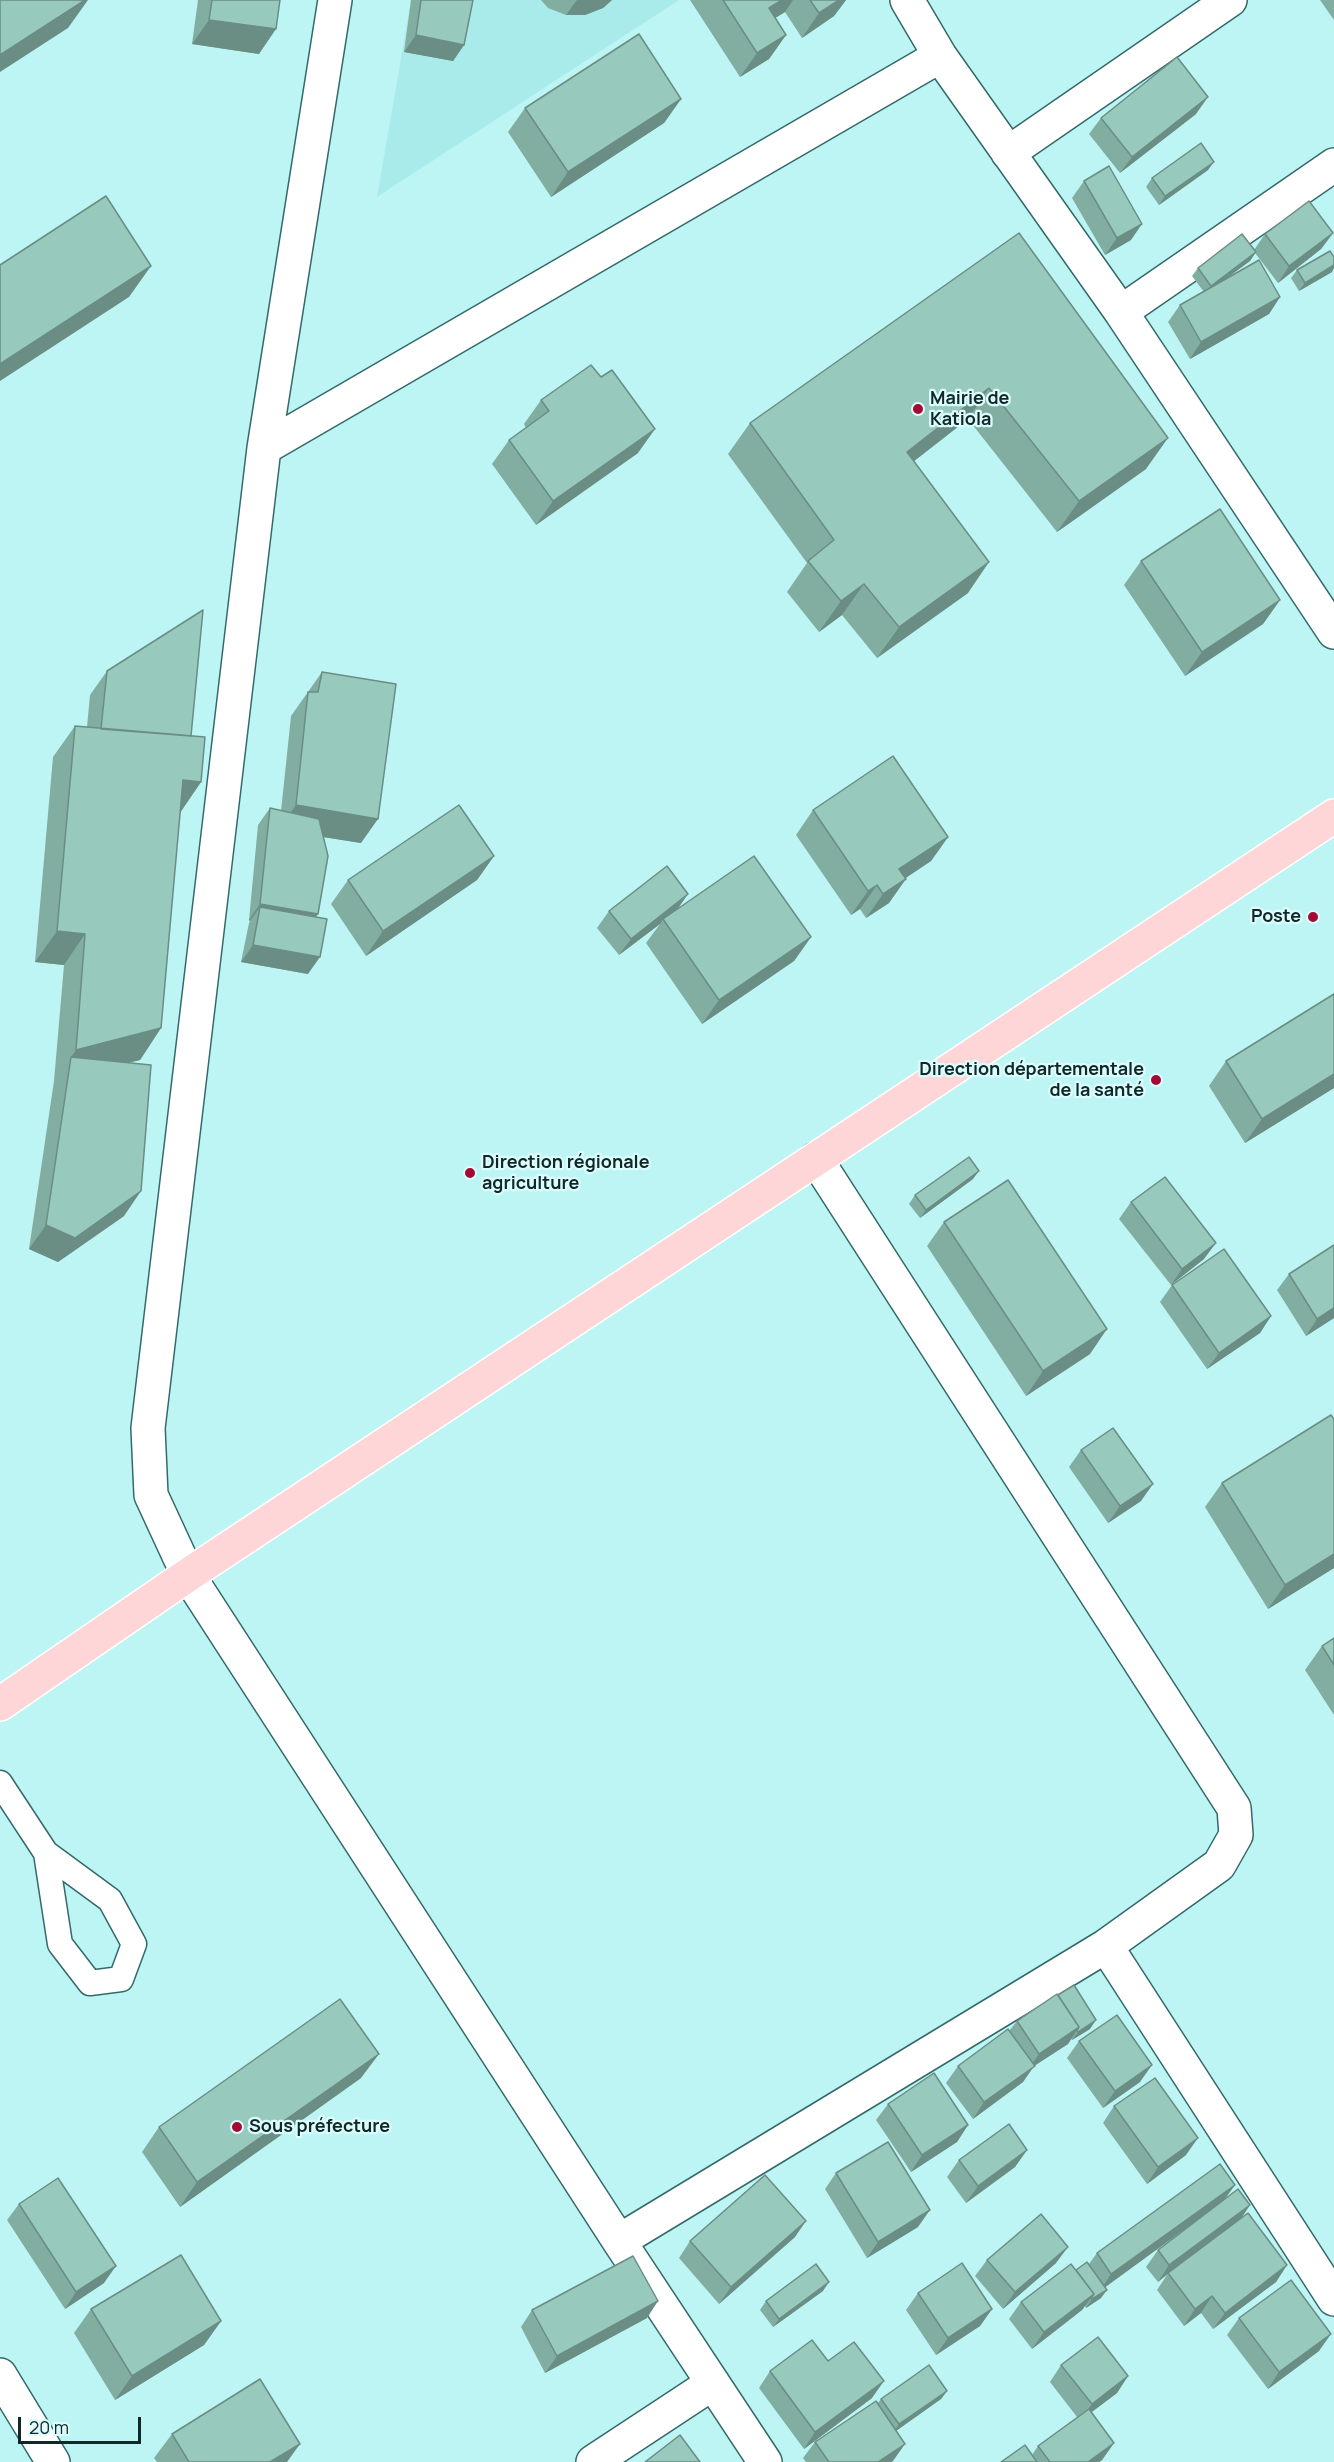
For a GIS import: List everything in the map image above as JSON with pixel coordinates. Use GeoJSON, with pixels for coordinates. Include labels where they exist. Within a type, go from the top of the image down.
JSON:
{"type":"FeatureCollection","features":[{"type":"Feature","properties":{"kind":"main road"},"geometry":{"type":"LineString","coordinates":[[0,1704],[188,1575],[1334,816]]}},
{"type":"Feature","properties":{"kind":"street"},"geometry":{"type":"LineString","coordinates":[[335,0],[264,448],[148,1428],[151,1495],[188,1575],[619,2241],[765,2462]]}},
{"type":"Feature","properties":{"kind":"street"},"geometry":{"type":"LineString","coordinates":[[907,0],[940,56],[1121,312],[1334,632]]}},
{"type":"Feature","properties":{"kind":"street"},"geometry":{"type":"LineString","coordinates":[[1008,153],[1230,0]]}},
{"type":"Feature","properties":{"kind":"street"},"geometry":{"type":"LineString","coordinates":[[264,448],[940,56]]}},
{"type":"Feature","properties":{"kind":"street"},"geometry":{"type":"LineString","coordinates":[[1121,312],[1334,165]]}},
{"type":"Feature","properties":{"kind":"street"},"geometry":{"type":"LineString","coordinates":[[619,2241],[1106,1946],[1219,1865],[1236,1835],[1234,1808],[816,1159]]}},
{"type":"Feature","properties":{"kind":"street"},"geometry":{"type":"LineString","coordinates":[[1106,1946],[1334,2299]]}},
{"type":"Feature","properties":{"kind":"street"},"geometry":{"type":"LineString","coordinates":[[0,2375],[53,2462]]}},
{"type":"Feature","properties":{"kind":"street"},"geometry":{"type":"LineString","coordinates":[[593,2462],[713,2384]]}},
{"type":"Feature","properties":{"kind":"lane"},"geometry":{"type":"LineString","coordinates":[[0,1783],[46,1853],[110,1900],[134,1944],[121,1979],[90,1983],[60,1944],[46,1853]]}},
{"type":"Feature","properties":{"kind":"shaded area"},"geometry":{"type":"Polygon","coordinates":[[[411,0],[679,0],[377,197],[411,0]]]}},
{"type":"Feature","properties":{"kind":"building"},"geometry":{"type":"Polygon","coordinates":[[[0,0],[85,0],[0,55],[0,0]]]}},
{"type":"Feature","properties":{"kind":"building"},"geometry":{"type":"Polygon","coordinates":[[[212,0],[280,0],[276,29],[209,20],[212,0]]]}},
{"type":"Feature","properties":{"kind":"building"},"geometry":{"type":"Polygon","coordinates":[[[421,0],[473,0],[464,45],[416,35],[421,0]]]}},
{"type":"Feature","properties":{"kind":"building"},"geometry":{"type":"Polygon","coordinates":[[[723,0],[782,0],[769,8],[786,35],[757,53],[723,0]]]}},
{"type":"Feature","properties":{"kind":"building"},"geometry":{"type":"Polygon","coordinates":[[[810,0],[839,0],[819,13],[810,0]]]}},
{"type":"Feature","properties":{"kind":"building"},"geometry":{"type":"Polygon","coordinates":[[[639,34],[681,99],[568,172],[525,108],[639,34]]]}},
{"type":"Feature","properties":{"kind":"building"},"geometry":{"type":"Polygon","coordinates":[[[1177,57],[1208,97],[1132,157],[1101,118],[1177,57]]]}},
{"type":"Feature","properties":{"kind":"building"},"geometry":{"type":"Polygon","coordinates":[[[1201,143],[1214,162],[1165,196],[1152,178],[1201,143]]]}},
{"type":"Feature","properties":{"kind":"building"},"geometry":{"type":"Polygon","coordinates":[[[1109,166],[1142,224],[1117,238],[1084,181],[1109,166]]]}},
{"type":"Feature","properties":{"kind":"building"},"geometry":{"type":"Polygon","coordinates":[[[106,196],[151,266],[0,364],[0,265],[106,196]]]}},
{"type":"Feature","properties":{"kind":"building"},"geometry":{"type":"Polygon","coordinates":[[[1309,201],[1333,233],[1289,266],[1265,234],[1309,201]]]}},
{"type":"Feature","properties":{"kind":"building"},"geometry":{"type":"Polygon","coordinates":[[[1019,233],[1168,438],[1079,501],[989,388],[907,452],[989,562],[899,627],[864,584],[841,601],[808,561],[834,540],[750,423],[1019,233]]]}},
{"type":"Feature","properties":{"kind":"building"},"geometry":{"type":"Polygon","coordinates":[[[1242,234],[1256,252],[1211,286],[1198,268],[1242,234]]]}},
{"type":"Feature","properties":{"kind":"building"},"geometry":{"type":"Polygon","coordinates":[[[1330,251],[1334,257],[1334,265],[1305,283],[1297,270],[1330,251]]]}},
{"type":"Feature","properties":{"kind":"building"},"geometry":{"type":"Polygon","coordinates":[[[1259,260],[1280,297],[1201,342],[1180,305],[1259,260]]]}},
{"type":"Feature","properties":{"kind":"building"},"geometry":{"type":"Polygon","coordinates":[[[591,365],[601,377],[612,370],[655,429],[553,501],[509,440],[549,411],[541,400],[591,365]]]}},
{"type":"Feature","properties":{"kind":"building"},"geometry":{"type":"Polygon","coordinates":[[[1220,509],[1280,600],[1202,652],[1141,561],[1220,509]]]}},
{"type":"Feature","properties":{"kind":"building"},"geometry":{"type":"Polygon","coordinates":[[[203,610],[191,736],[101,729],[107,671],[203,610]]]}},
{"type":"Feature","properties":{"kind":"building"},"geometry":{"type":"Polygon","coordinates":[[[322,672],[396,684],[378,819],[296,805],[308,692],[318,692],[322,672]]]}},
{"type":"Feature","properties":{"kind":"building"},"geometry":{"type":"Polygon","coordinates":[[[75,726],[205,737],[201,782],[183,780],[161,1028],[76,1050],[85,934],[57,931],[75,726]]]}},
{"type":"Feature","properties":{"kind":"building"},"geometry":{"type":"Polygon","coordinates":[[[893,756],[948,837],[899,869],[906,879],[883,894],[877,885],[868,891],[813,810],[893,756]]]}},
{"type":"Feature","properties":{"kind":"building"},"geometry":{"type":"Polygon","coordinates":[[[459,805],[494,856],[383,931],[348,880],[459,805]]]}},
{"type":"Feature","properties":{"kind":"building"},"geometry":{"type":"Polygon","coordinates":[[[270,808],[319,819],[328,856],[318,914],[260,904],[270,808]]]}},
{"type":"Feature","properties":{"kind":"building"},"geometry":{"type":"Polygon","coordinates":[[[754,856],[811,937],[719,1000],[663,919],[754,856]]]}},
{"type":"Feature","properties":{"kind":"building"},"geometry":{"type":"Polygon","coordinates":[[[667,866],[688,894],[631,939],[609,911],[667,866]]]}},
{"type":"Feature","properties":{"kind":"building"},"geometry":{"type":"Polygon","coordinates":[[[260,907],[327,919],[320,957],[253,945],[260,907]]]}},
{"type":"Feature","properties":{"kind":"building"},"geometry":{"type":"Polygon","coordinates":[[[1334,994],[1334,1074],[1262,1119],[1226,1061],[1334,994]]]}},
{"type":"Feature","properties":{"kind":"building"},"geometry":{"type":"Polygon","coordinates":[[[71,1057],[151,1065],[141,1191],[75,1238],[46,1225],[71,1057]]]}},
{"type":"Feature","properties":{"kind":"building"},"geometry":{"type":"Polygon","coordinates":[[[969,1157],[979,1171],[926,1210],[915,1195],[969,1157]]]}},
{"type":"Feature","properties":{"kind":"building"},"geometry":{"type":"Polygon","coordinates":[[[1165,1177],[1216,1243],[1182,1269],[1131,1202],[1165,1177]]]}},
{"type":"Feature","properties":{"kind":"building"},"geometry":{"type":"Polygon","coordinates":[[[1008,1180],[1107,1329],[1043,1371],[944,1222],[1008,1180]]]}},
{"type":"Feature","properties":{"kind":"building"},"geometry":{"type":"Polygon","coordinates":[[[1334,1245],[1334,1308],[1317,1319],[1289,1274],[1334,1245]]]}},
{"type":"Feature","properties":{"kind":"building"},"geometry":{"type":"Polygon","coordinates":[[[1224,1249],[1271,1316],[1219,1353],[1172,1285],[1224,1249]]]}},
{"type":"Feature","properties":{"kind":"building"},"geometry":{"type":"Polygon","coordinates":[[[1331,1415],[1334,1419],[1334,1554],[1285,1585],[1222,1483],[1331,1415]]]}},
{"type":"Feature","properties":{"kind":"building"},"geometry":{"type":"Polygon","coordinates":[[[1113,1428],[1153,1484],[1120,1506],[1081,1450],[1113,1428]]]}},
{"type":"Feature","properties":{"kind":"building"},"geometry":{"type":"Polygon","coordinates":[[[1334,1638],[1334,1665],[1322,1646],[1334,1638]]]}},
{"type":"Feature","properties":{"kind":"building"},"geometry":{"type":"Polygon","coordinates":[[[1074,1985],[1096,2020],[1078,2032],[1079,2027],[1058,1995],[1074,1985]]]}},
{"type":"Feature","properties":{"kind":"building"},"geometry":{"type":"Polygon","coordinates":[[[1057,1994],[1079,2027],[1039,2054],[1017,2021],[1057,1994]]]}},
{"type":"Feature","properties":{"kind":"building"},"geometry":{"type":"Polygon","coordinates":[[[340,1999],[379,2054],[197,2182],[159,2127],[340,1999]]]}},
{"type":"Feature","properties":{"kind":"building"},"geometry":{"type":"Polygon","coordinates":[[[1117,2015],[1152,2065],[1115,2091],[1079,2041],[1117,2015]]]}},
{"type":"Feature","properties":{"kind":"building"},"geometry":{"type":"Polygon","coordinates":[[[1008,2029],[1035,2066],[984,2102],[958,2066],[1008,2029]]]}},
{"type":"Feature","properties":{"kind":"building"},"geometry":{"type":"Polygon","coordinates":[[[934,2073],[968,2125],[922,2155],[888,2104],[934,2073]]]}},
{"type":"Feature","properties":{"kind":"building"},"geometry":{"type":"Polygon","coordinates":[[[1155,2078],[1198,2138],[1158,2167],[1114,2106],[1155,2078]]]}},
{"type":"Feature","properties":{"kind":"building"},"geometry":{"type":"Polygon","coordinates":[[[1009,2124],[1027,2150],[978,2186],[959,2160],[1009,2124]]]}},
{"type":"Feature","properties":{"kind":"building"},"geometry":{"type":"Polygon","coordinates":[[[888,2142],[930,2210],[878,2242],[836,2173],[888,2142]]]}},
{"type":"Feature","properties":{"kind":"building"},"geometry":{"type":"Polygon","coordinates":[[[1220,2164],[1235,2185],[1111,2274],[1097,2253],[1220,2164]]]}},
{"type":"Feature","properties":{"kind":"building"},"geometry":{"type":"Polygon","coordinates":[[[765,2175],[806,2221],[731,2287],[690,2241],[765,2175]]]}},
{"type":"Feature","properties":{"kind":"building"},"geometry":{"type":"Polygon","coordinates":[[[58,2178],[116,2266],[76,2292],[19,2204],[58,2178]]]}},
{"type":"Feature","properties":{"kind":"building"},"geometry":{"type":"Polygon","coordinates":[[[1238,2189],[1250,2205],[1169,2265],[1158,2250],[1238,2189]]]}},
{"type":"Feature","properties":{"kind":"building"},"geometry":{"type":"Polygon","coordinates":[[[1248,2213],[1287,2265],[1225,2313],[1212,2296],[1195,2309],[1168,2273],[1248,2213]]]}},
{"type":"Feature","properties":{"kind":"building"},"geometry":{"type":"Polygon","coordinates":[[[1041,2214],[1068,2247],[1015,2292],[987,2260],[1041,2214]]]}},
{"type":"Feature","properties":{"kind":"building"},"geometry":{"type":"Polygon","coordinates":[[[181,2255],[221,2321],[132,2376],[91,2309],[181,2255]]]}},
{"type":"Feature","properties":{"kind":"building"},"geometry":{"type":"Polygon","coordinates":[[[633,2256],[658,2301],[557,2356],[532,2310],[633,2256]]]}},
{"type":"Feature","properties":{"kind":"building"},"geometry":{"type":"Polygon","coordinates":[[[1087,2262],[1107,2290],[1092,2299],[1094,2294],[1076,2270],[1087,2262]]]}},
{"type":"Feature","properties":{"kind":"building"},"geometry":{"type":"Polygon","coordinates":[[[962,2263],[992,2309],[948,2338],[918,2293],[962,2263]]]}},
{"type":"Feature","properties":{"kind":"building"},"geometry":{"type":"Polygon","coordinates":[[[816,2264],[829,2282],[779,2319],[766,2301],[816,2264]]]}},
{"type":"Feature","properties":{"kind":"building"},"geometry":{"type":"Polygon","coordinates":[[[1071,2264],[1094,2294],[1044,2332],[1021,2302],[1071,2264]]]}},
{"type":"Feature","properties":{"kind":"building"},"geometry":{"type":"Polygon","coordinates":[[[1291,2280],[1331,2334],[1279,2372],[1239,2318],[1291,2280]]]}},
{"type":"Feature","properties":{"kind":"building"},"geometry":{"type":"Polygon","coordinates":[[[1098,2337],[1128,2376],[1092,2404],[1061,2365],[1098,2337]]]}},
{"type":"Feature","properties":{"kind":"building"},"geometry":{"type":"Polygon","coordinates":[[[812,2340],[828,2361],[854,2342],[884,2381],[815,2432],[770,2371],[812,2340]]]}},
{"type":"Feature","properties":{"kind":"building"},"geometry":{"type":"Polygon","coordinates":[[[929,2365],[947,2391],[899,2424],[881,2399],[929,2365]]]}},
{"type":"Feature","properties":{"kind":"building"},"geometry":{"type":"Polygon","coordinates":[[[260,2379],[300,2444],[270,2462],[189,2462],[172,2434],[260,2379]]]}},
{"type":"Feature","properties":{"kind":"building"},"geometry":{"type":"Polygon","coordinates":[[[876,2401],[905,2444],[878,2462],[829,2462],[815,2442],[876,2401]]]}},
{"type":"Feature","properties":{"kind":"building"},"geometry":{"type":"Polygon","coordinates":[[[1089,2409],[1114,2443],[1088,2462],[1050,2462],[1038,2446],[1089,2409]]]}},
{"type":"Feature","properties":{"kind":"building"},"geometry":{"type":"Polygon","coordinates":[[[680,2435],[700,2462],[645,2462],[680,2435]]]}},
{"type":"Feature","properties":{"kind":"building"},"geometry":{"type":"Polygon","coordinates":[[[1025,2445],[1037,2462],[1001,2462],[1025,2445]]]}},
{"type":"Feature","properties":{"kind":"place","name":"Mairie de Katiola"},"geometry":{"type":"Point","coordinates":[918,409]}},
{"type":"Feature","properties":{"kind":"place","name":"Poste"},"geometry":{"type":"Point","coordinates":[1313,917]}},
{"type":"Feature","properties":{"kind":"place","name":"Direction départementale de la santé"},"geometry":{"type":"Point","coordinates":[1156,1080]}},
{"type":"Feature","properties":{"kind":"place","name":"Direction régionale agriculture"},"geometry":{"type":"Point","coordinates":[470,1173]}},
{"type":"Feature","properties":{"kind":"place","name":"Sous préfecture"},"geometry":{"type":"Point","coordinates":[237,2127]}}]}
